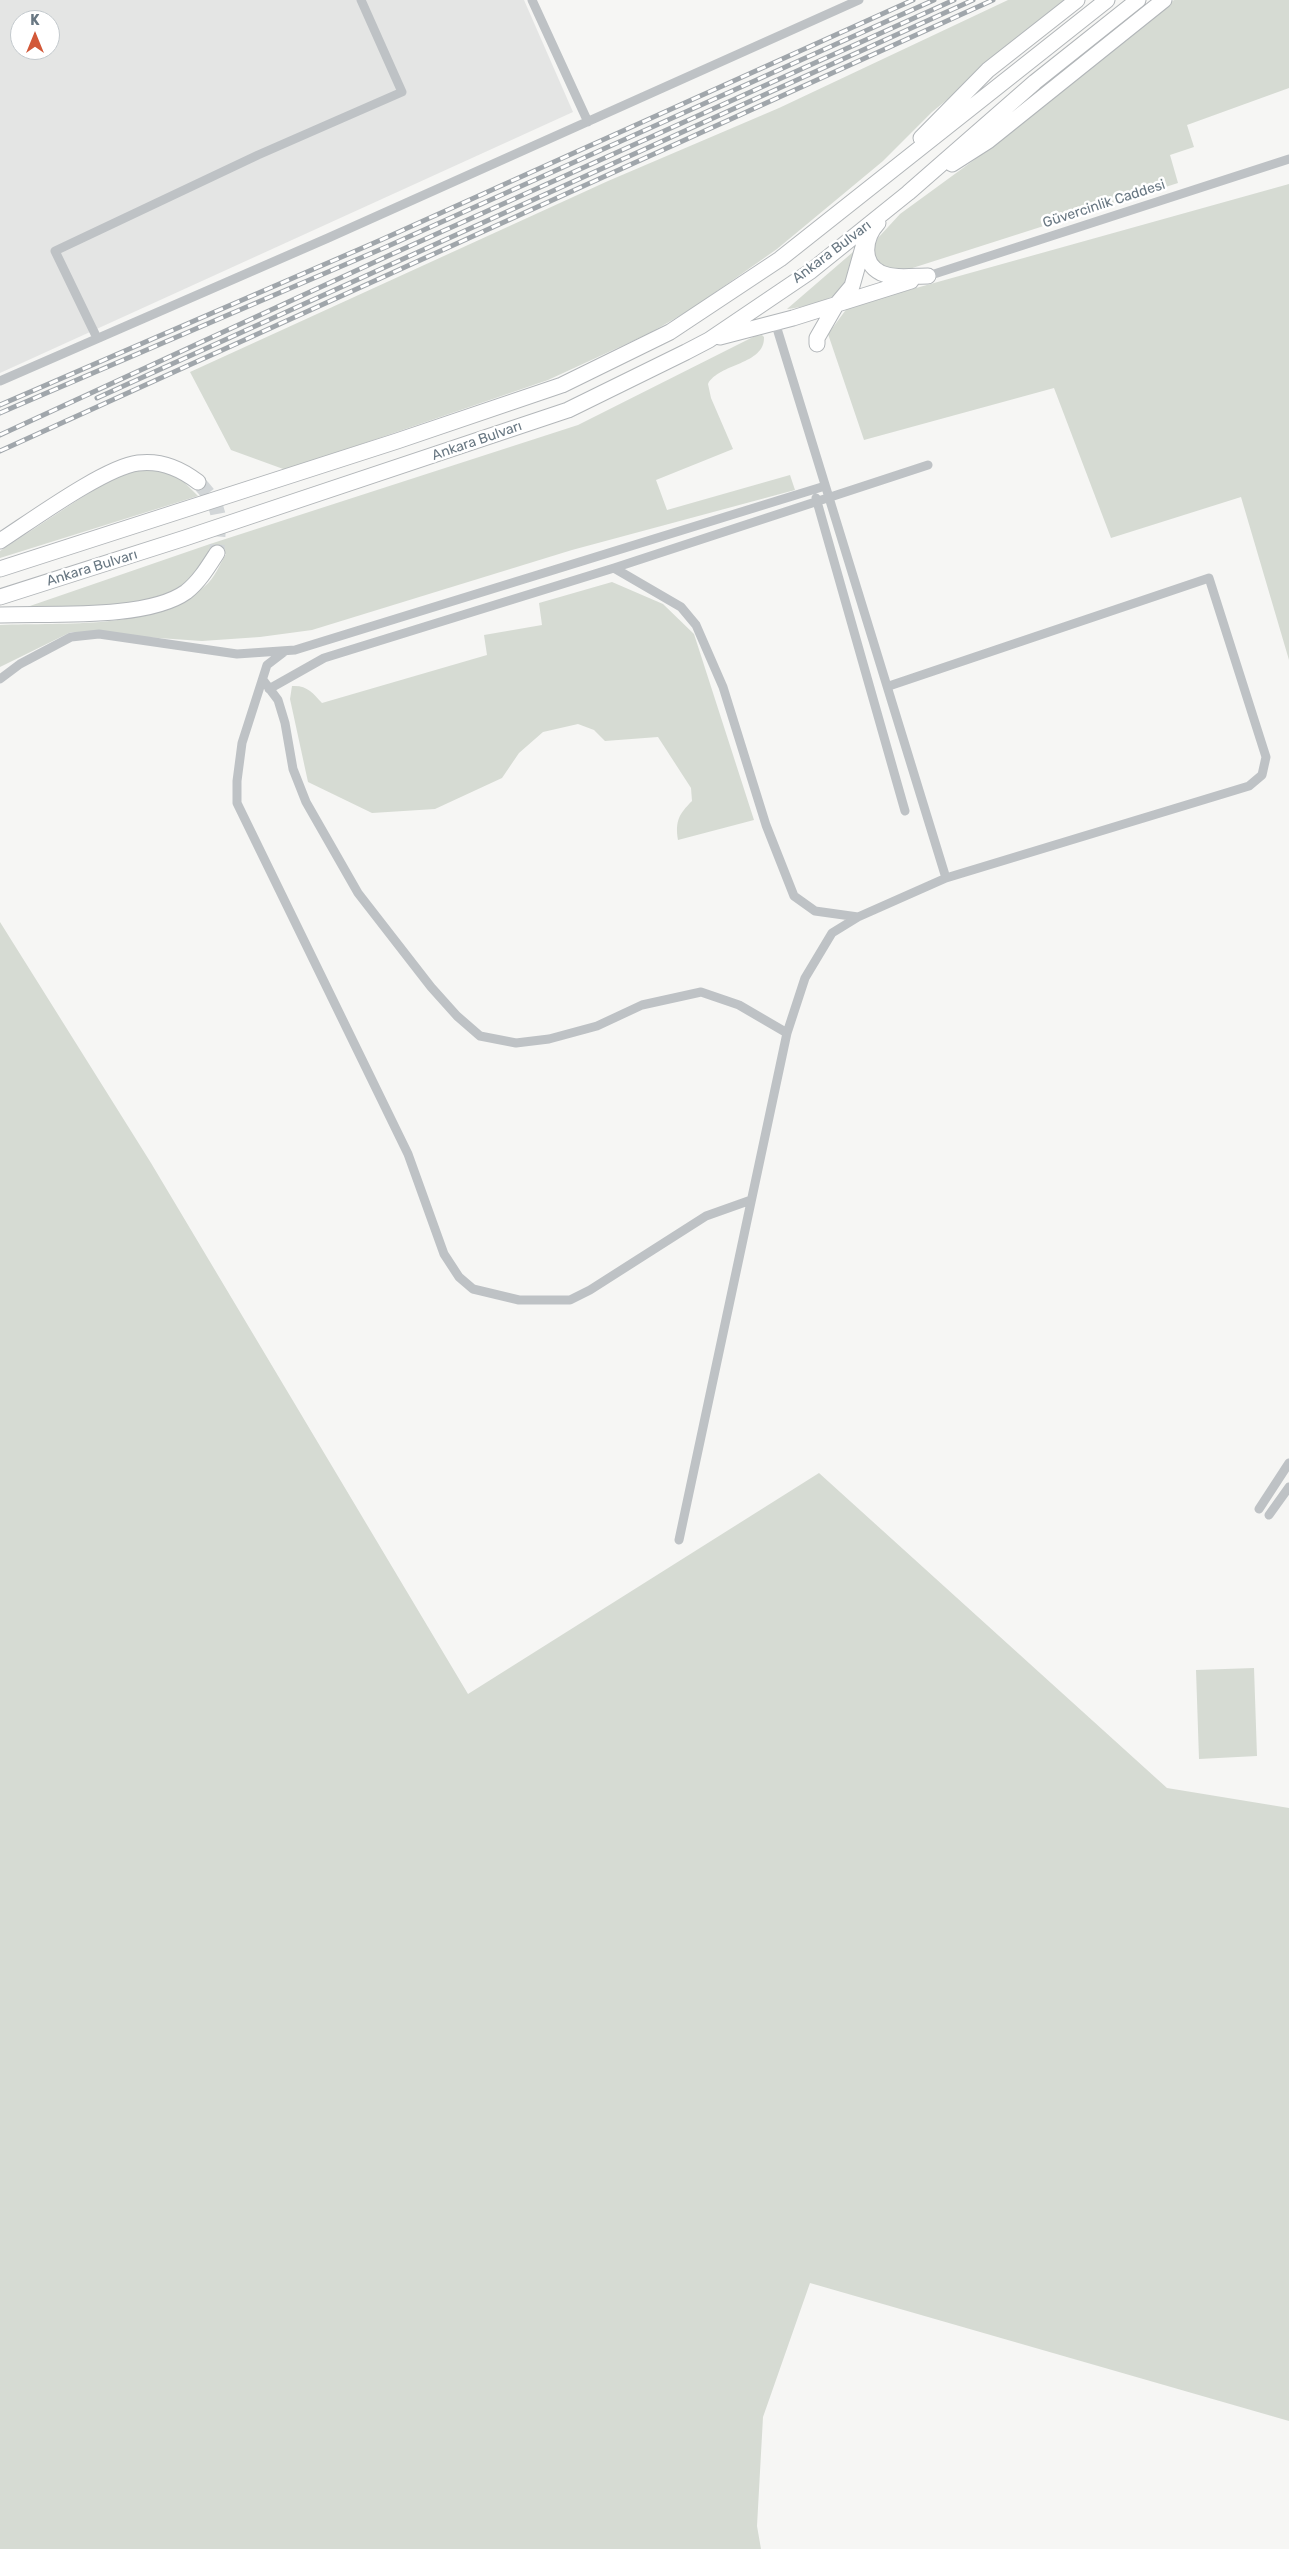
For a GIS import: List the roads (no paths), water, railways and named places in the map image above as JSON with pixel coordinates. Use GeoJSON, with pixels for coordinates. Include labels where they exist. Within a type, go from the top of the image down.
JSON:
{"type":"FeatureCollection","features":[{"type":"Feature","properties":{"kind":"main road","name":"Ankara Bulvarı"},"geometry":{"type":"LineString","coordinates":[[875,185],[988,70],[1077,0]]}},
{"type":"Feature","properties":{"kind":"main road","name":"Ankara Bulvarı"},"geometry":{"type":"LineString","coordinates":[[0,569],[562,385],[670,332],[780,259],[1107,0]]}},
{"type":"Feature","properties":{"kind":"main road","name":"Ankara Bulvarı"},"geometry":{"type":"LineString","coordinates":[[0,597],[185,538],[568,410],[709,340],[811,270],[908,193],[1035,82],[1138,0]]}},
{"type":"Feature","properties":{"kind":"main road","name":"Ankara Bulvarı"},"geometry":{"type":"LineString","coordinates":[[908,193],[988,141],[1164,0]]}},
{"type":"Feature","properties":{"kind":"main road"},"geometry":{"type":"LineString","coordinates":[[817,344],[817,338],[836,305],[852,286],[863,242],[872,229],[908,193]]}},
{"type":"Feature","properties":{"kind":"main road"},"geometry":{"type":"LineString","coordinates":[[872,229],[866,243],[866,252],[870,262],[880,272],[898,277],[928,276]]}},
{"type":"Feature","properties":{"kind":"main road"},"geometry":{"type":"LineString","coordinates":[[709,340],[836,305],[928,276]]}},
{"type":"Feature","properties":{"kind":"main road"},"geometry":{"type":"LineString","coordinates":[[0,541],[91,484],[124,466],[136,463],[158,463],[179,469],[198,482]]}},
{"type":"Feature","properties":{"kind":"main road"},"geometry":{"type":"LineString","coordinates":[[0,615],[151,608],[185,592],[206,570],[217,553]]}},
{"type":"Feature","properties":{"kind":"street"},"geometry":{"type":"LineString","coordinates":[[97,338],[55,251],[258,155],[402,92],[361,0]]}},
{"type":"Feature","properties":{"kind":"street"},"geometry":{"type":"LineString","coordinates":[[532,0],[588,122]]}},
{"type":"Feature","properties":{"kind":"street"},"geometry":{"type":"LineString","coordinates":[[0,381],[328,238],[859,0]]}},
{"type":"Feature","properties":{"kind":"street","name":"Güvercinlik Caddesi"},"geometry":{"type":"LineString","coordinates":[[928,276],[1289,160]]}},
{"type":"Feature","properties":{"kind":"street"},"geometry":{"type":"LineString","coordinates":[[775,322],[889,686],[946,878]]}},
{"type":"Feature","properties":{"kind":"street"},"geometry":{"type":"LineString","coordinates":[[270,689],[324,658],[614,568],[928,465]]}},
{"type":"Feature","properties":{"kind":"street"},"geometry":{"type":"LineString","coordinates":[[0,679],[20,664],[70,637],[99,634],[237,654],[295,650],[825,486]]}},
{"type":"Feature","properties":{"kind":"street"},"geometry":{"type":"LineString","coordinates":[[813,490],[905,810]]}},
{"type":"Feature","properties":{"kind":"street"},"geometry":{"type":"LineString","coordinates":[[614,568],[681,607],[696,624],[723,687],[766,825],[794,896],[815,910],[858,917]]}},
{"type":"Feature","properties":{"kind":"street"},"geometry":{"type":"LineString","coordinates":[[679,1540],[787,1032],[805,978],[832,933],[858,917],[946,878],[1249,786],[1262,775],[1266,758],[1209,578],[889,686]]}},
{"type":"Feature","properties":{"kind":"street"},"geometry":{"type":"LineString","coordinates":[[284,652],[268,665],[242,743],[237,780],[237,803],[408,1154],[444,1254],[459,1277],[473,1289],[520,1300],[570,1300],[590,1290],[706,1216],[751,1200]]}},
{"type":"Feature","properties":{"kind":"street"},"geometry":{"type":"LineString","coordinates":[[263,680],[278,700],[285,723],[292,769],[306,802],[358,894],[431,987],[457,1016],[480,1036],[516,1043],[550,1040],[597,1026],[642,1005],[701,992],[739,1006],[787,1032]]}},
{"type":"Feature","properties":{"kind":"street"},"geometry":{"type":"LineString","coordinates":[[1259,1510],[1289,1463]]}},
{"type":"Feature","properties":{"kind":"street"},"geometry":{"type":"LineString","coordinates":[[1269,1515],[1289,1487]]}},
{"type":"Feature","properties":{"kind":"tunnel"},"geometry":{"type":"LineString","coordinates":[[198,482],[212,500],[218,515],[217,553]]}},
{"type":"Feature","properties":{"kind":"railway"},"geometry":{"type":"LineString","coordinates":[[0,405],[383,239],[913,0]]}},
{"type":"Feature","properties":{"kind":"railway"},"geometry":{"type":"LineString","coordinates":[[0,413],[386,247],[934,0]]}},
{"type":"Feature","properties":{"kind":"railway"},"geometry":{"type":"LineString","coordinates":[[0,435],[390,255],[954,0]]}},
{"type":"Feature","properties":{"kind":"railway"},"geometry":{"type":"LineString","coordinates":[[97,398],[973,0]]}},
{"type":"Feature","properties":{"kind":"railway"},"geometry":{"type":"LineString","coordinates":[[0,451],[993,0]]}}]}
